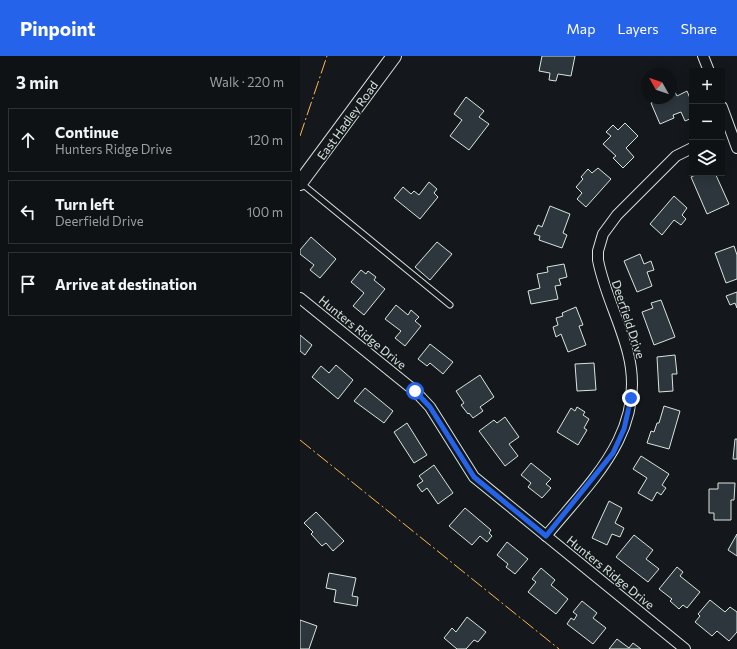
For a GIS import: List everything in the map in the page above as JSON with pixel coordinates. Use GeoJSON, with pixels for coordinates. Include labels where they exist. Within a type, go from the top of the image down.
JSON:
{"type":"FeatureCollection","features":[{"type":"Feature","properties":{"kind":"street","name":"East Hadley Road"},"geometry":{"type":"LineString","coordinates":[[300,183],[394,56]]}},
{"type":"Feature","properties":{"kind":"street"},"geometry":{"type":"LineString","coordinates":[[703,56],[708,68]]}},
{"type":"Feature","properties":{"kind":"street"},"geometry":{"type":"LineString","coordinates":[[725,123],[727,134],[737,148]]}},
{"type":"Feature","properties":{"kind":"street","name":"Deerfield Drive"},"geometry":{"type":"LineString","coordinates":[[546,536],[613,453],[624,429],[628,414],[631,398],[630,366],[628,352],[598,260],[598,252],[603,234],[617,215],[676,156],[689,150]]}},
{"type":"Feature","properties":{"kind":"street","name":"Hunters Ridge Drive"},"geometry":{"type":"LineString","coordinates":[[300,298],[415,391],[430,407],[474,477],[685,649]]}},
{"type":"Feature","properties":{"kind":"lane"},"geometry":{"type":"LineString","coordinates":[[300,183],[450,305]]}},
{"type":"Feature","properties":{"kind":"building"},"geometry":{"type":"Polygon","coordinates":[[[542,56],[575,56],[571,76],[558,74],[556,81],[549,80],[550,73],[539,71],[542,56]]]}},
{"type":"Feature","properties":{"kind":"building"},"geometry":{"type":"Polygon","coordinates":[[[687,91],[689,96],[689,119],[685,121],[681,112],[673,115],[674,118],[660,124],[651,104],[677,104],[677,96],[687,91]]]}},
{"type":"Feature","properties":{"kind":"building"},"geometry":{"type":"Polygon","coordinates":[[[466,97],[484,111],[479,117],[489,124],[469,150],[450,136],[462,120],[454,114],[466,97]]]}},
{"type":"Feature","properties":{"kind":"building"},"geometry":{"type":"Polygon","coordinates":[[[625,123],[638,136],[626,148],[634,157],[623,168],[613,158],[616,156],[603,144],[611,136],[606,132],[613,125],[618,130],[625,123]]]}},
{"type":"Feature","properties":{"kind":"building"},"geometry":{"type":"Polygon","coordinates":[[[598,168],[611,179],[586,207],[577,199],[582,193],[576,187],[583,179],[581,177],[588,169],[592,173],[598,168]]]}},
{"type":"Feature","properties":{"kind":"building"},"geometry":{"type":"Polygon","coordinates":[[[716,176],[729,204],[707,214],[691,177],[716,176]]]}},
{"type":"Feature","properties":{"kind":"building"},"geometry":{"type":"Polygon","coordinates":[[[429,182],[437,189],[434,193],[438,197],[420,219],[394,198],[403,187],[411,194],[414,191],[419,195],[429,182]]]}},
{"type":"Feature","properties":{"kind":"building"},"geometry":{"type":"Polygon","coordinates":[[[674,196],[687,208],[682,215],[686,219],[681,225],[674,220],[662,235],[650,224],[674,196]]]}},
{"type":"Feature","properties":{"kind":"building"},"geometry":{"type":"Polygon","coordinates":[[[550,206],[570,214],[563,233],[567,235],[562,248],[539,240],[540,236],[534,234],[538,225],[542,227],[550,206]]]}},
{"type":"Feature","properties":{"kind":"building"},"geometry":{"type":"Polygon","coordinates":[[[311,237],[336,259],[320,278],[310,270],[314,265],[300,254],[300,250],[311,237]]]}},
{"type":"Feature","properties":{"kind":"building"},"geometry":{"type":"Polygon","coordinates":[[[437,242],[452,254],[430,280],[415,267],[437,242]]]}},
{"type":"Feature","properties":{"kind":"building"},"geometry":{"type":"Polygon","coordinates":[[[734,246],[737,255],[737,279],[726,283],[715,253],[734,246]]]}},
{"type":"Feature","properties":{"kind":"building"},"geometry":{"type":"Polygon","coordinates":[[[640,254],[644,264],[651,261],[654,270],[647,272],[652,286],[637,292],[624,261],[640,254]]]}},
{"type":"Feature","properties":{"kind":"building"},"geometry":{"type":"Polygon","coordinates":[[[564,264],[567,277],[559,279],[561,285],[555,286],[558,299],[531,304],[528,291],[540,288],[537,274],[548,272],[547,267],[564,264]]]}},
{"type":"Feature","properties":{"kind":"building"},"geometry":{"type":"Polygon","coordinates":[[[361,270],[366,274],[368,271],[376,277],[374,280],[385,289],[364,315],[353,306],[364,293],[351,282],[361,270]]]}},
{"type":"Feature","properties":{"kind":"building"},"geometry":{"type":"Polygon","coordinates":[[[737,292],[737,308],[735,303],[730,305],[726,296],[737,292]]]}},
{"type":"Feature","properties":{"kind":"building"},"geometry":{"type":"Polygon","coordinates":[[[661,300],[675,337],[654,345],[642,312],[653,308],[651,303],[661,300]]]}},
{"type":"Feature","properties":{"kind":"building"},"geometry":{"type":"Polygon","coordinates":[[[396,305],[408,315],[411,310],[419,317],[415,321],[421,326],[405,346],[395,338],[401,331],[385,319],[396,305]]]}},
{"type":"Feature","properties":{"kind":"building"},"geometry":{"type":"Polygon","coordinates":[[[576,307],[583,325],[579,326],[586,345],[568,352],[561,334],[556,337],[553,327],[558,325],[556,318],[563,316],[562,313],[576,307]]]}},
{"type":"Feature","properties":{"kind":"building"},"geometry":{"type":"Polygon","coordinates":[[[300,335],[312,345],[305,355],[300,351],[300,335]]]}},
{"type":"Feature","properties":{"kind":"building"},"geometry":{"type":"Polygon","coordinates":[[[430,344],[453,362],[443,374],[430,363],[427,366],[418,359],[430,344]]]}},
{"type":"Feature","properties":{"kind":"building"},"geometry":{"type":"Polygon","coordinates":[[[675,355],[677,374],[672,374],[673,391],[659,392],[657,357],[675,355]]]}},
{"type":"Feature","properties":{"kind":"building"},"geometry":{"type":"Polygon","coordinates":[[[594,363],[596,390],[577,391],[575,364],[594,363]]]}},
{"type":"Feature","properties":{"kind":"building"},"geometry":{"type":"Polygon","coordinates":[[[336,365],[353,380],[338,399],[312,377],[321,366],[329,373],[336,365]]]}},
{"type":"Feature","properties":{"kind":"building"},"geometry":{"type":"Polygon","coordinates":[[[480,375],[494,397],[480,407],[483,411],[473,418],[461,405],[464,403],[456,391],[480,375]]]}},
{"type":"Feature","properties":{"kind":"building"},"geometry":{"type":"Polygon","coordinates":[[[365,388],[393,411],[384,423],[354,401],[365,388]]]}},
{"type":"Feature","properties":{"kind":"building"},"geometry":{"type":"Polygon","coordinates":[[[664,406],[680,411],[669,449],[647,443],[651,431],[654,432],[657,423],[659,423],[664,406]]]}},
{"type":"Feature","properties":{"kind":"building"},"geometry":{"type":"Polygon","coordinates":[[[577,407],[585,412],[583,415],[589,419],[584,428],[587,430],[578,445],[557,432],[571,408],[575,411],[577,407]]]}},
{"type":"Feature","properties":{"kind":"building"},"geometry":{"type":"Polygon","coordinates":[[[505,417],[519,437],[509,444],[518,456],[505,466],[479,431],[494,420],[497,423],[505,417]]]}},
{"type":"Feature","properties":{"kind":"building"},"geometry":{"type":"Polygon","coordinates":[[[407,423],[427,455],[414,463],[394,432],[407,423]]]}},
{"type":"Feature","properties":{"kind":"building"},"geometry":{"type":"Polygon","coordinates":[[[735,439],[737,439],[737,459],[733,459],[735,439]]]}},
{"type":"Feature","properties":{"kind":"building"},"geometry":{"type":"Polygon","coordinates":[[[641,456],[669,474],[662,485],[666,488],[661,495],[657,492],[652,501],[638,493],[647,478],[633,469],[641,456]]]}},
{"type":"Feature","properties":{"kind":"building"},"geometry":{"type":"Polygon","coordinates":[[[531,463],[551,479],[546,484],[551,488],[542,498],[528,487],[531,483],[521,475],[531,463]]]}},
{"type":"Feature","properties":{"kind":"building"},"geometry":{"type":"Polygon","coordinates":[[[434,465],[453,493],[438,504],[427,488],[422,492],[417,485],[423,481],[419,476],[434,465]]]}},
{"type":"Feature","properties":{"kind":"building"},"geometry":{"type":"Polygon","coordinates":[[[718,483],[735,483],[734,500],[731,500],[731,520],[714,520],[714,513],[709,513],[709,489],[718,489],[718,483]]]}},
{"type":"Feature","properties":{"kind":"building"},"geometry":{"type":"Polygon","coordinates":[[[609,501],[622,508],[615,523],[624,528],[620,537],[612,534],[607,545],[592,538],[609,501]]]}},
{"type":"Feature","properties":{"kind":"building"},"geometry":{"type":"Polygon","coordinates":[[[465,508],[491,530],[489,533],[492,536],[487,542],[480,536],[472,545],[449,526],[465,508]]]}},
{"type":"Feature","properties":{"kind":"building"},"geometry":{"type":"Polygon","coordinates":[[[316,512],[344,541],[333,551],[326,543],[322,546],[311,534],[313,532],[304,523],[316,512]]]}},
{"type":"Feature","properties":{"kind":"building"},"geometry":{"type":"Polygon","coordinates":[[[737,534],[737,556],[728,550],[737,534]]]}},
{"type":"Feature","properties":{"kind":"building"},"geometry":{"type":"Polygon","coordinates":[[[634,535],[653,550],[646,559],[659,569],[648,582],[616,557],[634,535]]]}},
{"type":"Feature","properties":{"kind":"building"},"geometry":{"type":"Polygon","coordinates":[[[507,542],[528,559],[515,574],[506,567],[508,564],[497,555],[507,542]]]}},
{"type":"Feature","properties":{"kind":"building"},"geometry":{"type":"Polygon","coordinates":[[[677,567],[683,572],[680,576],[700,592],[687,608],[683,605],[679,609],[670,601],[672,599],[659,589],[677,567]]]}},
{"type":"Feature","properties":{"kind":"building"},"geometry":{"type":"Polygon","coordinates":[[[541,568],[555,580],[551,585],[568,599],[556,614],[528,592],[536,582],[532,579],[541,568]]]}},
{"type":"Feature","properties":{"kind":"building"},"geometry":{"type":"Polygon","coordinates":[[[329,573],[356,578],[352,596],[358,597],[357,606],[334,602],[336,590],[326,588],[329,573]]]}},
{"type":"Feature","properties":{"kind":"building"},"geometry":{"type":"Polygon","coordinates":[[[710,600],[725,612],[730,607],[737,612],[737,632],[729,641],[717,631],[712,636],[695,622],[700,616],[698,614],[710,600]]]}},
{"type":"Feature","properties":{"kind":"building"},"geometry":{"type":"Polygon","coordinates":[[[582,601],[597,613],[593,618],[606,628],[593,644],[567,624],[571,618],[574,620],[577,615],[573,612],[582,601]]]}},
{"type":"Feature","properties":{"kind":"building"},"geometry":{"type":"Polygon","coordinates":[[[467,617],[486,632],[478,642],[474,640],[466,649],[457,649],[444,638],[452,628],[456,632],[467,617]]]}},
{"type":"Feature","properties":{"kind":"building"},"geometry":{"type":"Polygon","coordinates":[[[300,620],[317,626],[309,649],[300,649],[300,620]]]}},
{"type":"Feature","properties":{"kind":"building"},"geometry":{"type":"Polygon","coordinates":[[[617,639],[629,648],[633,643],[641,649],[609,649],[617,639]]]}},
{"type":"Feature","properties":{"kind":"power"},"geometry":{"type":"LineString","coordinates":[[300,136],[327,56]]}},
{"type":"Feature","properties":{"kind":"power"},"geometry":{"type":"LineString","coordinates":[[300,440],[559,649]]}},
{"type":"Feature","properties":{"kind":"route"},"geometry":{"type":"LineString","coordinates":[[415,391],[430,407],[441,427],[474,477],[546,536],[613,453],[624,429],[631,398]]}}]}
